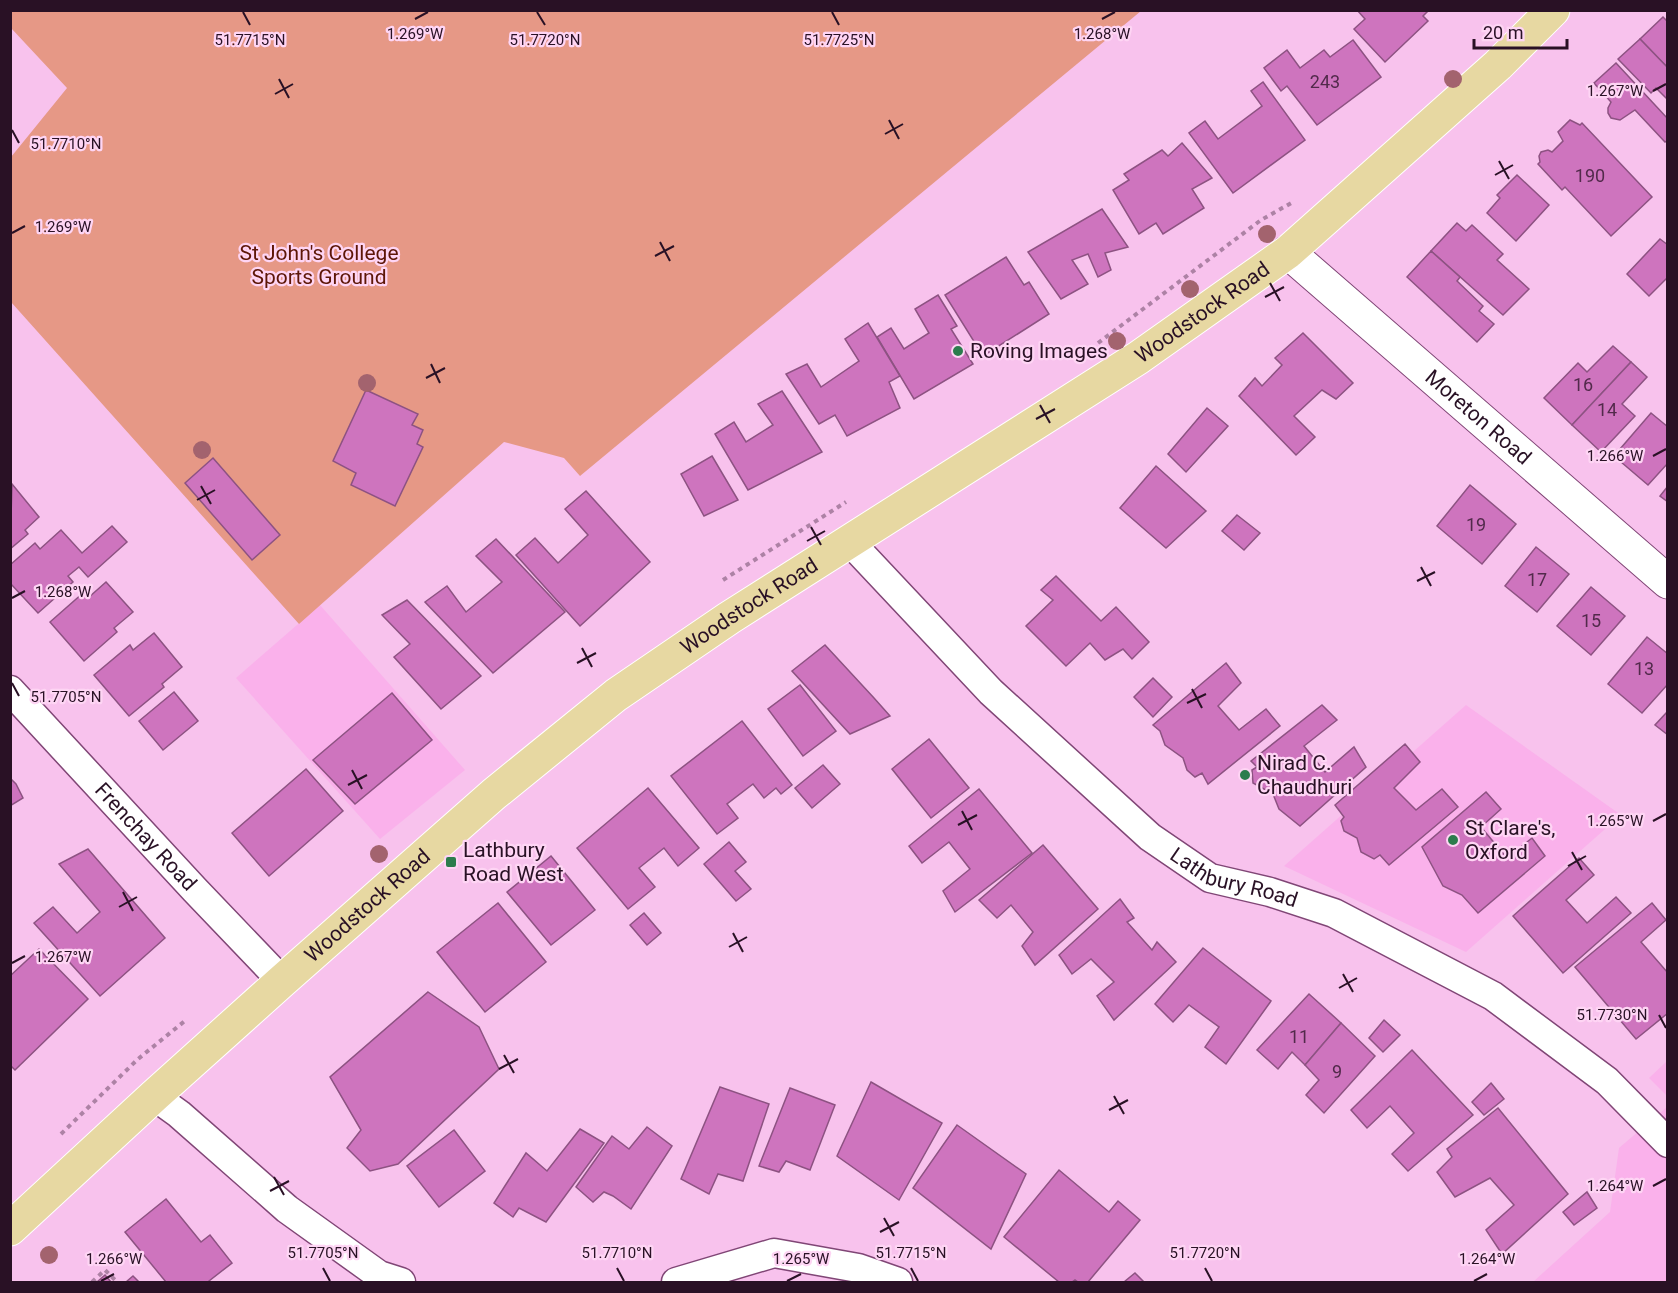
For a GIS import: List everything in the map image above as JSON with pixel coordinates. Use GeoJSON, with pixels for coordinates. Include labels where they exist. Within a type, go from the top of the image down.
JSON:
{"type":"FeatureCollection","features":[{"type":"Feature","properties":{"kind":"main road","name":"Woodstock Road"},"geometry":{"type":"LineString","coordinates":[[10,1230],[282,981],[494,794],[616,695],[729,618],[1138,358],[1288,252],[1498,65],[1553,10]]}},
{"type":"Feature","properties":{"kind":"main road","name":"Moreton Road"},"geometry":{"type":"LineString","coordinates":[[1288,252],[1668,582]]}},
{"type":"Feature","properties":{"kind":"street","name":"Lathbury Road"},"geometry":{"type":"LineString","coordinates":[[850,542],[991,692],[1150,837],[1210,878],[1270,892],[1334,913],[1494,996],[1607,1081],[1668,1143]]}},
{"type":"Feature","properties":{"kind":"street","name":"Frenchay Road"},"geometry":{"type":"LineString","coordinates":[[10,690],[282,981]]}},
{"type":"Feature","properties":{"kind":"street"},"geometry":{"type":"LineString","coordinates":[[154,1096],[179,1114],[287,1209],[379,1275],[401,1282]]}},
{"type":"Feature","properties":{"kind":"street"},"geometry":{"type":"LineString","coordinates":[[676,1282],[774,1253],[858,1268],[898,1282]]}},
{"type":"Feature","properties":{"kind":"path"},"geometry":{"type":"LineString","coordinates":[[1091,350],[1105,336],[1261,220],[1300,198]]}},
{"type":"Feature","properties":{"kind":"path"},"geometry":{"type":"LineString","coordinates":[[55,1140],[138,1059],[194,1014]]}},
{"type":"Feature","properties":{"kind":"path"},"geometry":{"type":"LineString","coordinates":[[92,1282],[105,1270],[117,1282]]}},
{"type":"Feature","properties":{"kind":"shaded area"},"geometry":{"type":"Polygon","coordinates":[[[320,605],[465,770],[380,839],[236,678],[320,605]]]}},
{"type":"Feature","properties":{"kind":"shaded area","name":"St Clare's, Oxford"},"geometry":{"type":"Polygon","coordinates":[[[1466,705],[1621,815],[1466,952],[1284,866],[1466,705]]]}},
{"type":"Feature","properties":{"kind":"shaded area"},"geometry":{"type":"Polygon","coordinates":[[[1667,1061],[1667,1096],[1649,1078],[1667,1061]]]}},
{"type":"Feature","properties":{"kind":"shaded area"},"geometry":{"type":"Polygon","coordinates":[[[1667,1107],[1667,1282],[1533,1282],[1610,1212],[1619,1148],[1667,1107]]]}},
{"type":"Feature","properties":{"kind":"green space","name":"St John's College Sports Ground"},"geometry":{"type":"Polygon","coordinates":[[[11,10],[1141,11],[580,476],[564,458],[504,442],[299,624],[11,302],[11,157],[67,88],[11,28],[11,10]]]}},
{"type":"Feature","properties":{"kind":"building"},"geometry":{"type":"Polygon","coordinates":[[[1357,10],[1429,10],[1423,16],[1428,21],[1385,62],[1354,29],[1365,19],[1357,10]]]}},
{"type":"Feature","properties":{"kind":"building"},"geometry":{"type":"Polygon","coordinates":[[[1663,17],[1668,22],[1668,68],[1640,39],[1663,17]]]}},
{"type":"Feature","properties":{"kind":"building"},"geometry":{"type":"Polygon","coordinates":[[[1640,39],[1668,68],[1668,100],[1656,88],[1651,93],[1618,59],[1640,39]]]}},
{"type":"Feature","properties":{"kind":"building"},"geometry":{"type":"Polygon","coordinates":[[[1353,40],[1381,77],[1317,125],[1287,86],[1281,91],[1264,68],[1287,50],[1300,68],[1324,50],[1330,57],[1353,40]]]}},
{"type":"Feature","properties":{"kind":"building"},"geometry":{"type":"Polygon","coordinates":[[[1616,63],[1668,119],[1668,140],[1665,142],[1635,110],[1620,120],[1611,118],[1608,108],[1611,102],[1594,83],[1616,63]]]}},
{"type":"Feature","properties":{"kind":"building"},"geometry":{"type":"Polygon","coordinates":[[[1263,82],[1305,140],[1233,193],[1189,133],[1205,121],[1218,139],[1262,106],[1251,91],[1263,82]]]}},
{"type":"Feature","properties":{"kind":"building"},"geometry":{"type":"Polygon","coordinates":[[[1570,120],[1580,125],[1582,123],[1652,197],[1611,236],[1565,187],[1562,190],[1538,164],[1541,152],[1548,150],[1552,152],[1563,141],[1558,132],[1570,120]]]}},
{"type":"Feature","properties":{"kind":"building"},"geometry":{"type":"Polygon","coordinates":[[[1182,143],[1212,178],[1192,189],[1204,208],[1163,234],[1156,223],[1139,234],[1113,190],[1129,180],[1124,174],[1162,150],[1168,156],[1182,143]]]}},
{"type":"Feature","properties":{"kind":"building"},"geometry":{"type":"Polygon","coordinates":[[[1517,175],[1549,205],[1516,241],[1487,213],[1500,198],[1497,195],[1517,175]]]}},
{"type":"Feature","properties":{"kind":"building"},"geometry":{"type":"Polygon","coordinates":[[[1102,209],[1128,247],[1105,253],[1111,270],[1098,277],[1088,254],[1072,260],[1088,284],[1061,299],[1028,252],[1102,209]]]}},
{"type":"Feature","properties":{"kind":"building"},"geometry":{"type":"Polygon","coordinates":[[[1457,223],[1466,231],[1472,225],[1503,254],[1497,260],[1529,289],[1503,315],[1431,251],[1457,223]]]}},
{"type":"Feature","properties":{"kind":"building"},"geometry":{"type":"Polygon","coordinates":[[[1660,239],[1668,245],[1668,277],[1649,296],[1627,274],[1660,239]]]}},
{"type":"Feature","properties":{"kind":"building"},"geometry":{"type":"Polygon","coordinates":[[[1431,251],[1460,277],[1457,281],[1483,306],[1479,311],[1494,324],[1477,342],[1407,277],[1431,251]]]}},
{"type":"Feature","properties":{"kind":"building"},"geometry":{"type":"Polygon","coordinates":[[[1006,257],[1024,285],[1029,282],[1049,314],[983,356],[945,295],[1006,257]]]}},
{"type":"Feature","properties":{"kind":"building"},"geometry":{"type":"Polygon","coordinates":[[[938,295],[957,326],[951,329],[973,364],[914,399],[877,337],[891,328],[904,349],[929,333],[915,309],[938,295]]]}},
{"type":"Feature","properties":{"kind":"building"},"geometry":{"type":"Polygon","coordinates":[[[868,323],[900,376],[889,382],[900,408],[847,436],[835,415],[819,424],[786,374],[807,364],[821,387],[859,361],[845,339],[868,323]]]}},
{"type":"Feature","properties":{"kind":"building"},"geometry":{"type":"Polygon","coordinates":[[[1303,333],[1353,383],[1336,399],[1322,390],[1294,416],[1315,437],[1296,455],[1239,396],[1255,378],[1262,386],[1282,365],[1275,358],[1303,333]]]}},
{"type":"Feature","properties":{"kind":"building"},"geometry":{"type":"Polygon","coordinates":[[[1613,346],[1631,362],[1572,425],[1544,398],[1578,363],[1587,372],[1613,346]]]}},
{"type":"Feature","properties":{"kind":"building"},"geometry":{"type":"Polygon","coordinates":[[[1631,362],[1647,377],[1622,404],[1635,416],[1601,452],[1572,425],[1631,362]]]}},
{"type":"Feature","properties":{"kind":"building"},"geometry":{"type":"Polygon","coordinates":[[[366,390],[418,414],[412,425],[423,430],[417,444],[423,447],[395,506],[351,485],[356,473],[333,461],[366,390]]]}},
{"type":"Feature","properties":{"kind":"building"},"geometry":{"type":"Polygon","coordinates":[[[782,391],[822,452],[748,490],[715,434],[734,422],[746,442],[773,425],[758,404],[782,391]]]}},
{"type":"Feature","properties":{"kind":"building"},"geometry":{"type":"Polygon","coordinates":[[[1207,408],[1228,426],[1186,472],[1168,454],[1207,408]]]}},
{"type":"Feature","properties":{"kind":"building"},"geometry":{"type":"Polygon","coordinates":[[[1651,413],[1668,427],[1668,463],[1648,485],[1614,456],[1651,413]]]}},
{"type":"Feature","properties":{"kind":"building"},"geometry":{"type":"Polygon","coordinates":[[[712,456],[738,500],[704,516],[681,474],[712,456]]]}},
{"type":"Feature","properties":{"kind":"building"},"geometry":{"type":"Polygon","coordinates":[[[213,458],[280,535],[252,560],[185,483],[213,458]]]}},
{"type":"Feature","properties":{"kind":"building"},"geometry":{"type":"Polygon","coordinates":[[[1156,466],[1206,511],[1166,548],[1120,508],[1156,466]]]}},
{"type":"Feature","properties":{"kind":"building"},"geometry":{"type":"Polygon","coordinates":[[[12,484],[39,517],[25,530],[28,534],[10,549],[12,484]]]}},
{"type":"Feature","properties":{"kind":"building"},"geometry":{"type":"Polygon","coordinates":[[[1470,485],[1516,524],[1482,564],[1437,526],[1470,485]]]}},
{"type":"Feature","properties":{"kind":"building"},"geometry":{"type":"Polygon","coordinates":[[[1668,486],[1668,502],[1660,496],[1668,486]]]}},
{"type":"Feature","properties":{"kind":"building"},"geometry":{"type":"Polygon","coordinates":[[[586,491],[650,562],[580,626],[516,555],[535,538],[558,563],[588,535],[565,509],[586,491]]]}},
{"type":"Feature","properties":{"kind":"building"},"geometry":{"type":"Polygon","coordinates":[[[1237,515],[1260,533],[1244,550],[1222,531],[1237,515]]]}},
{"type":"Feature","properties":{"kind":"building"},"geometry":{"type":"Polygon","coordinates":[[[112,526],[127,542],[88,577],[79,567],[68,576],[73,582],[38,613],[10,583],[10,565],[35,543],[40,549],[61,530],[82,553],[112,526]]]}},
{"type":"Feature","properties":{"kind":"building"},"geometry":{"type":"Polygon","coordinates":[[[496,539],[565,612],[493,673],[425,602],[447,586],[466,612],[502,582],[476,556],[496,539]]]}},
{"type":"Feature","properties":{"kind":"building"},"geometry":{"type":"Polygon","coordinates":[[[1536,547],[1569,574],[1537,612],[1505,586],[1536,547]]]}},
{"type":"Feature","properties":{"kind":"building"},"geometry":{"type":"Polygon","coordinates":[[[1056,576],[1101,621],[1116,607],[1149,642],[1132,659],[1123,649],[1105,660],[1090,643],[1066,666],[1026,626],[1053,600],[1041,590],[1056,576]]]}},
{"type":"Feature","properties":{"kind":"building"},"geometry":{"type":"Polygon","coordinates":[[[106,582],[133,612],[114,628],[117,632],[84,661],[50,622],[83,593],[88,598],[106,582]]]}},
{"type":"Feature","properties":{"kind":"building"},"geometry":{"type":"Polygon","coordinates":[[[1591,587],[1625,616],[1591,655],[1557,626],[1591,587]]]}},
{"type":"Feature","properties":{"kind":"building"},"geometry":{"type":"Polygon","coordinates":[[[407,600],[481,676],[441,709],[394,657],[410,644],[382,615],[407,600]]]}},
{"type":"Feature","properties":{"kind":"building"},"geometry":{"type":"Polygon","coordinates":[[[154,633],[182,667],[162,684],[164,687],[129,716],[94,675],[130,645],[133,650],[154,633]]]}},
{"type":"Feature","properties":{"kind":"building"},"geometry":{"type":"Polygon","coordinates":[[[1647,637],[1668,654],[1668,684],[1642,713],[1608,684],[1647,637]]]}},
{"type":"Feature","properties":{"kind":"building"},"geometry":{"type":"Polygon","coordinates":[[[825,645],[890,716],[850,734],[792,671],[825,645]]]}},
{"type":"Feature","properties":{"kind":"building"},"geometry":{"type":"Polygon","coordinates":[[[1226,663],[1241,683],[1218,706],[1239,730],[1266,709],[1280,726],[1208,784],[1202,773],[1195,777],[1187,770],[1183,758],[1165,745],[1160,731],[1153,725],[1226,663]]]}},
{"type":"Feature","properties":{"kind":"building"},"geometry":{"type":"Polygon","coordinates":[[[1153,678],[1172,697],[1153,717],[1134,697],[1153,678]]]}},
{"type":"Feature","properties":{"kind":"building"},"geometry":{"type":"Polygon","coordinates":[[[800,685],[836,731],[803,756],[768,709],[800,685]]]}},
{"type":"Feature","properties":{"kind":"building"},"geometry":{"type":"Polygon","coordinates":[[[174,692],[198,721],[163,750],[139,721],[174,692]]]}},
{"type":"Feature","properties":{"kind":"building"},"geometry":{"type":"Polygon","coordinates":[[[392,693],[432,740],[355,804],[313,760],[392,693]]]}},
{"type":"Feature","properties":{"kind":"building"},"geometry":{"type":"Polygon","coordinates":[[[1322,705],[1337,720],[1304,746],[1325,772],[1354,747],[1366,767],[1300,826],[1279,809],[1273,794],[1253,783],[1252,770],[1257,767],[1251,761],[1322,705]]]}},
{"type":"Feature","properties":{"kind":"building"},"geometry":{"type":"Polygon","coordinates":[[[1668,711],[1668,735],[1655,725],[1668,711]]]}},
{"type":"Feature","properties":{"kind":"building"},"geometry":{"type":"Polygon","coordinates":[[[742,721],[792,785],[781,794],[776,788],[764,798],[753,784],[727,804],[738,818],[717,834],[671,776],[742,721]]]}},
{"type":"Feature","properties":{"kind":"building"},"geometry":{"type":"Polygon","coordinates":[[[929,739],[969,788],[931,818],[892,769],[929,739]]]}},
{"type":"Feature","properties":{"kind":"building"},"geometry":{"type":"Polygon","coordinates":[[[1405,744],[1420,762],[1394,788],[1416,810],[1442,789],[1458,807],[1389,865],[1380,855],[1374,859],[1361,852],[1357,838],[1344,831],[1341,821],[1344,817],[1335,805],[1405,744]]]}},
{"type":"Feature","properties":{"kind":"building"},"geometry":{"type":"Polygon","coordinates":[[[823,765],[840,784],[812,808],[795,788],[823,765]]]}},
{"type":"Feature","properties":{"kind":"building"},"geometry":{"type":"Polygon","coordinates":[[[306,769],[343,811],[269,876],[232,833],[306,769]]]}},
{"type":"Feature","properties":{"kind":"building"},"geometry":{"type":"Polygon","coordinates":[[[10,778],[23,798],[10,806],[10,778]]]}},
{"type":"Feature","properties":{"kind":"building"},"geometry":{"type":"Polygon","coordinates":[[[648,788],[699,848],[678,866],[664,848],[639,868],[655,887],[628,909],[577,848],[648,788]]]}},
{"type":"Feature","properties":{"kind":"building"},"geometry":{"type":"Polygon","coordinates":[[[979,789],[1032,853],[955,912],[943,891],[970,869],[949,842],[922,863],[909,846],[979,789]]]}},
{"type":"Feature","properties":{"kind":"building"},"geometry":{"type":"Polygon","coordinates":[[[1486,792],[1501,809],[1481,827],[1507,858],[1532,838],[1545,856],[1478,913],[1462,895],[1443,886],[1422,847],[1486,792]]]}},
{"type":"Feature","properties":{"kind":"building"},"geometry":{"type":"Polygon","coordinates":[[[729,842],[746,862],[735,871],[751,889],[736,901],[704,864],[729,842]]]}},
{"type":"Feature","properties":{"kind":"building"},"geometry":{"type":"Polygon","coordinates":[[[1043,845],[1098,909],[1035,965],[1022,946],[1033,932],[1011,905],[997,918],[979,900],[1043,845]]]}},
{"type":"Feature","properties":{"kind":"building"},"geometry":{"type":"Polygon","coordinates":[[[88,849],[165,938],[100,996],[34,923],[53,907],[77,933],[100,912],[59,864],[88,849]]]}},
{"type":"Feature","properties":{"kind":"building"},"geometry":{"type":"Polygon","coordinates":[[[551,856],[595,910],[551,945],[507,892],[551,856]]]}},
{"type":"Feature","properties":{"kind":"building"},"geometry":{"type":"Polygon","coordinates":[[[1579,858],[1594,875],[1566,900],[1587,923],[1616,897],[1631,913],[1563,973],[1513,916],[1579,858]]]}},
{"type":"Feature","properties":{"kind":"building"},"geometry":{"type":"Polygon","coordinates":[[[1120,899],[1134,918],[1127,922],[1152,950],[1157,942],[1176,962],[1114,1020],[1097,996],[1114,982],[1091,959],[1072,974],[1059,955],[1120,899]]]}},
{"type":"Feature","properties":{"kind":"building"},"geometry":{"type":"Polygon","coordinates":[[[498,903],[546,962],[485,1012],[437,952],[498,903]]]}},
{"type":"Feature","properties":{"kind":"building"},"geometry":{"type":"Polygon","coordinates":[[[1652,903],[1666,920],[1641,942],[1668,973],[1668,1013],[1636,1039],[1575,967],[1652,903]]]}},
{"type":"Feature","properties":{"kind":"building"},"geometry":{"type":"Polygon","coordinates":[[[644,913],[661,933],[647,945],[630,925],[644,913]]]}},
{"type":"Feature","properties":{"kind":"building"},"geometry":{"type":"Polygon","coordinates":[[[1203,948],[1271,1001],[1226,1064],[1205,1047],[1219,1027],[1189,1005],[1173,1022],[1155,1004],[1203,948]]]}},
{"type":"Feature","properties":{"kind":"building"},"geometry":{"type":"Polygon","coordinates":[[[39,949],[88,999],[15,1070],[10,1065],[10,976],[39,949]]]}},
{"type":"Feature","properties":{"kind":"building"},"geometry":{"type":"Polygon","coordinates":[[[428,992],[479,1027],[499,1069],[398,1164],[370,1171],[347,1148],[361,1130],[330,1077],[428,992]]]}},
{"type":"Feature","properties":{"kind":"building"},"geometry":{"type":"Polygon","coordinates":[[[1309,994],[1341,1023],[1305,1065],[1292,1052],[1278,1069],[1257,1050],[1309,994]]]}},
{"type":"Feature","properties":{"kind":"building"},"geometry":{"type":"Polygon","coordinates":[[[1384,1020],[1400,1035],[1383,1052],[1369,1038],[1384,1020]]]}},
{"type":"Feature","properties":{"kind":"building"},"geometry":{"type":"Polygon","coordinates":[[[1341,1023],[1375,1056],[1324,1113],[1306,1095],[1319,1080],[1305,1065],[1341,1023]]]}},
{"type":"Feature","properties":{"kind":"building"},"geometry":{"type":"Polygon","coordinates":[[[1412,1050],[1473,1115],[1408,1171],[1392,1154],[1414,1133],[1390,1106],[1367,1128],[1351,1110],[1412,1050]]]}},
{"type":"Feature","properties":{"kind":"building"},"geometry":{"type":"Polygon","coordinates":[[[871,1082],[942,1123],[899,1200],[837,1156],[871,1082]]]}},
{"type":"Feature","properties":{"kind":"building"},"geometry":{"type":"Polygon","coordinates":[[[1491,1083],[1504,1099],[1484,1115],[1472,1102],[1491,1083]]]}},
{"type":"Feature","properties":{"kind":"building"},"geometry":{"type":"Polygon","coordinates":[[[720,1087],[769,1104],[743,1181],[718,1174],[709,1194],[681,1179],[720,1087]]]}},
{"type":"Feature","properties":{"kind":"building"},"geometry":{"type":"Polygon","coordinates":[[[790,1088],[835,1105],[810,1170],[786,1161],[779,1172],[759,1166],[790,1088]]]}},
{"type":"Feature","properties":{"kind":"building"},"geometry":{"type":"Polygon","coordinates":[[[1498,1108],[1568,1194],[1502,1254],[1486,1230],[1514,1205],[1490,1178],[1455,1197],[1437,1172],[1452,1157],[1447,1149],[1498,1108]]]}},
{"type":"Feature","properties":{"kind":"building"},"geometry":{"type":"Polygon","coordinates":[[[957,1125],[1026,1174],[991,1249],[913,1188],[957,1125]]]}},
{"type":"Feature","properties":{"kind":"building"},"geometry":{"type":"Polygon","coordinates":[[[647,1127],[672,1146],[631,1209],[604,1192],[593,1202],[576,1187],[612,1136],[629,1149],[647,1127]]]}},
{"type":"Feature","properties":{"kind":"building"},"geometry":{"type":"Polygon","coordinates":[[[580,1129],[604,1143],[546,1222],[519,1208],[513,1217],[494,1203],[526,1153],[547,1171],[580,1129]]]}},
{"type":"Feature","properties":{"kind":"building"},"geometry":{"type":"Polygon","coordinates":[[[454,1130],[485,1171],[439,1207],[407,1166],[454,1130]]]}},
{"type":"Feature","properties":{"kind":"building"},"geometry":{"type":"Polygon","coordinates":[[[1059,1170],[1109,1212],[1118,1201],[1140,1220],[1088,1282],[1075,1280],[1059,1282],[1004,1237],[1059,1170]]]}},
{"type":"Feature","properties":{"kind":"building"},"geometry":{"type":"Polygon","coordinates":[[[1587,1192],[1597,1208],[1574,1225],[1563,1212],[1587,1192]]]}},
{"type":"Feature","properties":{"kind":"building"},"geometry":{"type":"Polygon","coordinates":[[[166,1199],[201,1242],[210,1235],[232,1263],[210,1282],[166,1282],[125,1232],[166,1199]]]}},
{"type":"Feature","properties":{"kind":"building"},"geometry":{"type":"Polygon","coordinates":[[[1135,1273],[1144,1282],[1124,1282],[1135,1273]]]}},
{"type":"Feature","properties":{"kind":"building"},"geometry":{"type":"Polygon","coordinates":[[[105,1275],[111,1282],[97,1282],[105,1275]]]}},
{"type":"Feature","properties":{"kind":"building"},"geometry":{"type":"Polygon","coordinates":[[[133,1276],[139,1282],[126,1282],[133,1276]]]}},
{"type":"Feature","properties":{"kind":"place","name":"Roving Images"},"geometry":{"type":"Point","coordinates":[958,351]}},
{"type":"Feature","properties":{"kind":"place","name":"Nirad C. Chaudhuri"},"geometry":{"type":"Point","coordinates":[1245,775]}},
{"type":"Feature","properties":{"kind":"place","name":"St Clare's, Oxford"},"geometry":{"type":"Point","coordinates":[1453,840]}},
{"type":"Feature","properties":{"kind":"place","name":"Lathbury Road West"},"geometry":{"type":"Point","coordinates":[451,862]}}]}
